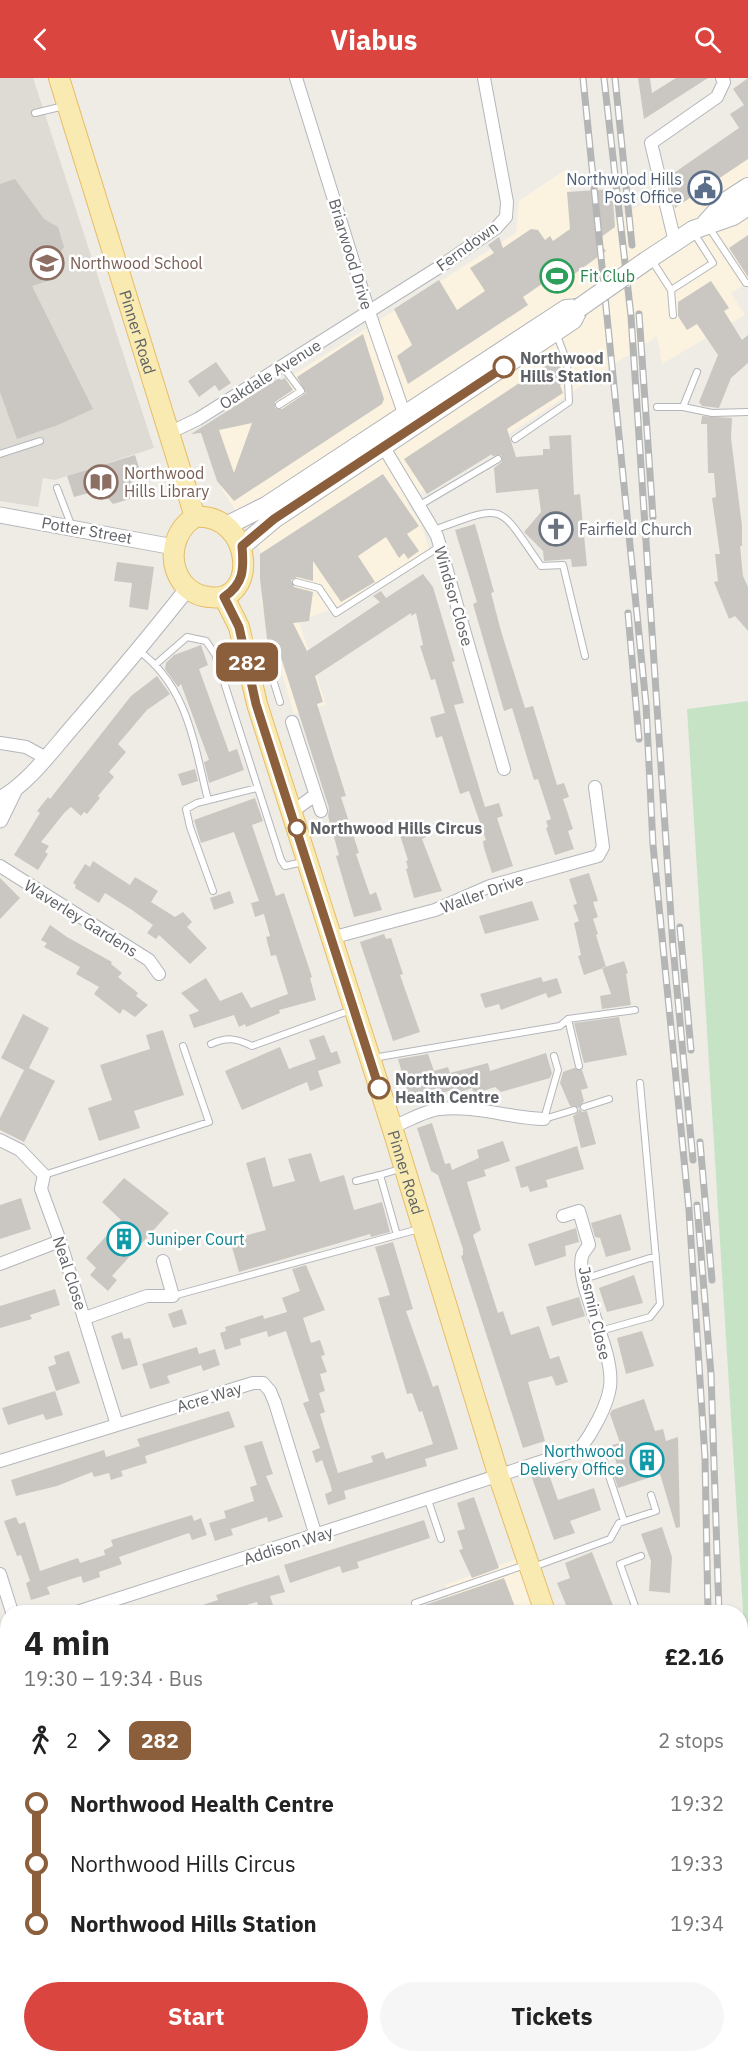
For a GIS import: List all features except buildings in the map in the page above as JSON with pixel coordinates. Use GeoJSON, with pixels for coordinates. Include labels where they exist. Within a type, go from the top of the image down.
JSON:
{"type":"FeatureCollection","features":[{"type":"Feature","properties":{"kind":"main road","name":"Pinner Road"},"geometry":{"type":"LineString","coordinates":[[59,78],[195,517]]}},
{"type":"Feature","properties":{"kind":"main road"},"geometry":{"type":"LineString","coordinates":[[228,525],[266,506],[379,441],[555,333],[573,320],[579,308],[699,227],[725,202],[748,187]]}},
{"type":"Feature","properties":{"kind":"main road"},"geometry":{"type":"LineString","coordinates":[[699,227],[733,216],[748,206]]}},
{"type":"Feature","properties":{"kind":"main road"},"geometry":{"type":"LineString","coordinates":[[408,423],[566,309],[579,308]]}},
{"type":"Feature","properties":{"kind":"main road"},"geometry":{"type":"LineString","coordinates":[[242,546],[274,519],[379,441]]}},
{"type":"Feature","properties":{"kind":"main road"},"geometry":{"type":"LineString","coordinates":[[195,517],[215,519],[228,525],[242,546],[241,579],[236,589],[224,597],[199,595],[187,589],[180,578],[174,559],[174,547],[178,534],[186,523],[195,517]]}},
{"type":"Feature","properties":{"kind":"main road","name":"Pinner Road"},"geometry":{"type":"LineString","coordinates":[[224,597],[239,627],[256,704],[392,1126],[499,1477],[543,1605]]}},
{"type":"Feature","properties":{"kind":"street","name":"Briarwood Drive"},"geometry":{"type":"LineString","coordinates":[[296,78],[369,312],[408,423]]}},
{"type":"Feature","properties":{"kind":"street","name":"Ferndown"},"geometry":{"type":"LineString","coordinates":[[369,312],[496,228],[506,217],[507,202],[484,78]]}},
{"type":"Feature","properties":{"kind":"street"},"geometry":{"type":"LineString","coordinates":[[675,242],[651,143],[717,97],[724,82],[722,78]]}},
{"type":"Feature","properties":{"kind":"street","name":"Oakdale Avenue"},"geometry":{"type":"LineString","coordinates":[[169,433],[198,419],[369,312]]}},
{"type":"Feature","properties":{"kind":"street","name":"Windsor Close"},"geometry":{"type":"LineString","coordinates":[[379,441],[434,530],[504,769]]}},
{"type":"Feature","properties":{"kind":"street","name":"Potter Street"},"geometry":{"type":"LineString","coordinates":[[0,515],[174,547]]}},
{"type":"Feature","properties":{"kind":"street"},"geometry":{"type":"LineString","coordinates":[[0,799],[14,791],[46,758],[138,651],[187,589]]}},
{"type":"Feature","properties":{"kind":"street"},"geometry":{"type":"LineString","coordinates":[[292,722],[321,811]]}},
{"type":"Feature","properties":{"kind":"street"},"geometry":{"type":"LineString","coordinates":[[0,743],[26,747],[46,758]]}},
{"type":"Feature","properties":{"kind":"street","name":"Waller Drive"},"geometry":{"type":"LineString","coordinates":[[331,938],[435,910],[490,886],[598,856],[603,847],[595,787]]}},
{"type":"Feature","properties":{"kind":"street"},"geometry":{"type":"LineString","coordinates":[[0,820],[14,791]]}},
{"type":"Feature","properties":{"kind":"street"},"geometry":{"type":"LineString","coordinates":[[292,812],[315,795]]}},
{"type":"Feature","properties":{"kind":"street","name":"Waverley Gardens"},"geometry":{"type":"LineString","coordinates":[[0,866],[148,960],[159,974]]}},
{"type":"Feature","properties":{"kind":"street"},"geometry":{"type":"LineString","coordinates":[[392,1126],[437,1109],[463,1108],[544,1119]]}},
{"type":"Feature","properties":{"kind":"street"},"geometry":{"type":"LineString","coordinates":[[0,1140],[20,1150],[44,1175]]}},
{"type":"Feature","properties":{"kind":"street","name":"Neal Close"},"geometry":{"type":"LineString","coordinates":[[44,1175],[41,1189],[85,1318],[117,1425]]}},
{"type":"Feature","properties":{"kind":"street","name":"Jasmin Close"},"geometry":{"type":"LineString","coordinates":[[499,1477],[580,1449],[587,1440],[610,1386],[606,1354],[584,1279],[582,1256],[589,1245],[579,1211],[563,1216]]}},
{"type":"Feature","properties":{"kind":"street"},"geometry":{"type":"LineString","coordinates":[[0,1264],[60,1241]]}},
{"type":"Feature","properties":{"kind":"street"},"geometry":{"type":"LineString","coordinates":[[85,1318],[147,1296],[173,1296],[163,1261]]}},
{"type":"Feature","properties":{"kind":"street","name":"Acre Way"},"geometry":{"type":"LineString","coordinates":[[0,1461],[253,1383],[262,1383],[270,1391],[316,1536]]}},
{"type":"Feature","properties":{"kind":"street","name":"Addison Way"},"geometry":{"type":"LineString","coordinates":[[99,1605],[499,1477]]}},
{"type":"Feature","properties":{"kind":"street"},"geometry":{"type":"LineString","coordinates":[[0,1574],[10,1605]]}},
{"type":"Feature","properties":{"kind":"lane"},"geometry":{"type":"LineString","coordinates":[[35,113],[67,105]]}},
{"type":"Feature","properties":{"kind":"lane"},"geometry":{"type":"LineString","coordinates":[[699,227],[748,283]]}},
{"type":"Feature","properties":{"kind":"lane"},"geometry":{"type":"LineString","coordinates":[[671,290],[713,263],[699,227]]}},
{"type":"Feature","properties":{"kind":"lane"},"geometry":{"type":"LineString","coordinates":[[649,260],[671,290],[673,315]]}},
{"type":"Feature","properties":{"kind":"lane"},"geometry":{"type":"LineString","coordinates":[[515,439],[569,402],[567,362],[555,333]]}},
{"type":"Feature","properties":{"kind":"lane"},"geometry":{"type":"LineString","coordinates":[[279,405],[301,391],[283,367]]}},
{"type":"Feature","properties":{"kind":"lane"},"geometry":{"type":"LineString","coordinates":[[683,407],[697,372]]}},
{"type":"Feature","properties":{"kind":"lane"},"geometry":{"type":"LineString","coordinates":[[657,407],[683,407],[712,414],[748,412]]}},
{"type":"Feature","properties":{"kind":"lane"},"geometry":{"type":"LineString","coordinates":[[0,454],[40,441]]}},
{"type":"Feature","properties":{"kind":"lane"},"geometry":{"type":"LineString","coordinates":[[420,506],[498,459]]}},
{"type":"Feature","properties":{"kind":"lane"},"geometry":{"type":"LineString","coordinates":[[57,488],[72,527]]}},
{"type":"Feature","properties":{"kind":"lane"},"geometry":{"type":"LineString","coordinates":[[434,530],[490,511],[502,514],[508,519],[541,566],[563,565],[585,656]]}},
{"type":"Feature","properties":{"kind":"lane"},"geometry":{"type":"LineString","coordinates":[[296,582],[319,588],[336,613],[439,547]]}},
{"type":"Feature","properties":{"kind":"lane"},"geometry":{"type":"LineString","coordinates":[[156,664],[188,637],[206,641],[215,654],[281,860],[285,866],[307,861]]}},
{"type":"Feature","properties":{"kind":"lane"},"geometry":{"type":"LineString","coordinates":[[244,650],[266,657],[280,702]]}},
{"type":"Feature","properties":{"kind":"lane"},"geometry":{"type":"LineString","coordinates":[[138,651],[156,664],[172,684],[186,716],[208,800]]}},
{"type":"Feature","properties":{"kind":"lane"},"geometry":{"type":"LineString","coordinates":[[213,891],[190,827],[186,809],[208,800],[257,788]]}},
{"type":"Feature","properties":{"kind":"lane"},"geometry":{"type":"LineString","coordinates":[[211,1044],[225,1038],[239,1039],[252,1046],[354,1009]]}},
{"type":"Feature","properties":{"kind":"lane"},"geometry":{"type":"LineString","coordinates":[[370,1059],[560,1026],[568,1019],[635,1010]]}},
{"type":"Feature","properties":{"kind":"lane"},"geometry":{"type":"LineString","coordinates":[[568,1019],[579,1066]]}},
{"type":"Feature","properties":{"kind":"lane"},"geometry":{"type":"LineString","coordinates":[[44,1175],[209,1122],[183,1046]]}},
{"type":"Feature","properties":{"kind":"lane"},"geometry":{"type":"LineString","coordinates":[[544,1119],[558,1070],[554,1056]]}},
{"type":"Feature","properties":{"kind":"lane"},"geometry":{"type":"LineString","coordinates":[[600,1331],[655,1313],[660,1304],[640,1083]]}},
{"type":"Feature","properties":{"kind":"lane"},"geometry":{"type":"LineString","coordinates":[[584,1107],[609,1099]]}},
{"type":"Feature","properties":{"kind":"lane"},"geometry":{"type":"LineString","coordinates":[[544,1119],[574,1110]]}},
{"type":"Feature","properties":{"kind":"lane"},"geometry":{"type":"LineString","coordinates":[[356,1181],[404,1167]]}},
{"type":"Feature","properties":{"kind":"lane"},"geometry":{"type":"LineString","coordinates":[[380,1174],[397,1234]]}},
{"type":"Feature","properties":{"kind":"lane"},"geometry":{"type":"LineString","coordinates":[[173,1296],[423,1228]]}},
{"type":"Feature","properties":{"kind":"lane"},"geometry":{"type":"LineString","coordinates":[[584,1279],[656,1256]]}},
{"type":"Feature","properties":{"kind":"lane"},"geometry":{"type":"LineString","coordinates":[[604,1461],[624,1521]]}},
{"type":"Feature","properties":{"kind":"lane"},"geometry":{"type":"LineString","coordinates":[[416,1605],[416,1603],[610,1539],[618,1523],[656,1510],[651,1495]]}},
{"type":"Feature","properties":{"kind":"lane"},"geometry":{"type":"LineString","coordinates":[[428,1500],[441,1539]]}},
{"type":"Feature","properties":{"kind":"lane"},"geometry":{"type":"LineString","coordinates":[[635,1605],[620,1564],[641,1556]]}},
{"type":"Feature","properties":{"kind":"shaded area","name":"Northwood School"},"geometry":{"type":"Polygon","coordinates":[[[0,78],[33,78],[154,448],[55,480],[43,478],[38,507],[0,501],[0,78]]]}},
{"type":"Feature","properties":{"kind":"shaded area"},"geometry":{"type":"Polygon","coordinates":[[[748,130],[748,282],[731,293],[745,315],[662,364],[657,336],[406,502],[422,526],[429,550],[342,605],[299,621],[326,705],[294,714],[261,602],[265,559],[222,489],[202,433],[516,233],[519,201],[568,168],[573,240],[663,194],[660,180],[748,130]]]}},
{"type":"Feature","properties":{"kind":"shaded area"},"geometry":{"type":"Polygon","coordinates":[[[525,1556],[542,1605],[451,1605],[445,1585],[525,1556]]]}},
{"type":"Feature","properties":{"kind":"green space"},"geometry":{"type":"Polygon","coordinates":[[[748,701],[748,1605],[743,1605],[687,709],[748,701]]]}},
{"type":"Feature","properties":{"kind":"railway"},"geometry":{"type":"LineString","coordinates":[[583,78],[646,704],[653,845],[689,1210],[705,1458],[708,1605]]}},
{"type":"Feature","properties":{"kind":"railway"},"geometry":{"type":"LineString","coordinates":[[604,78],[631,316],[673,947],[693,1160]]}},
{"type":"Feature","properties":{"kind":"railway"},"geometry":{"type":"LineString","coordinates":[[615,78],[632,245]]}},
{"type":"Feature","properties":{"kind":"railway"},"geometry":{"type":"LineString","coordinates":[[639,314],[653,517]]}},
{"type":"Feature","properties":{"kind":"railway"},"geometry":{"type":"LineString","coordinates":[[628,613],[639,739]]}},
{"type":"Feature","properties":{"kind":"railway"},"geometry":{"type":"LineString","coordinates":[[680,927],[691,1050]]}},
{"type":"Feature","properties":{"kind":"railway"},"geometry":{"type":"LineString","coordinates":[[700,1142],[712,1280]]}},
{"type":"Feature","properties":{"kind":"railway"},"geometry":{"type":"LineString","coordinates":[[697,1205],[711,1374],[719,1605]]}},
{"type":"Feature","properties":{"kind":"bus line","name":"282"},"geometry":{"type":"LineString","coordinates":[[379,1088],[256,704],[239,627],[224,597],[236,589],[241,579],[242,546],[274,519],[504,367]]}},
{"type":"Feature","properties":{"kind":"place","name":"Northwood Hills Post Office"},"geometry":{"type":"Point","coordinates":[705,188]}},
{"type":"Feature","properties":{"kind":"place","name":"Northwood School"},"geometry":{"type":"Point","coordinates":[47,263]}},
{"type":"Feature","properties":{"kind":"place","name":"Fit Club"},"geometry":{"type":"Point","coordinates":[557,276]}},
{"type":"Feature","properties":{"kind":"place","name":"Northwood Hills Station"},"geometry":{"type":"Point","coordinates":[504,367]}},
{"type":"Feature","properties":{"kind":"place","name":"Northwood Hills Library"},"geometry":{"type":"Point","coordinates":[101,482]}},
{"type":"Feature","properties":{"kind":"place","name":"Fairfield Church"},"geometry":{"type":"Point","coordinates":[556,529]}},
{"type":"Feature","properties":{"kind":"place","name":"Northwood Hills Circus"},"geometry":{"type":"Point","coordinates":[297,828]}},
{"type":"Feature","properties":{"kind":"place","name":"Northwood Health Centre"},"geometry":{"type":"Point","coordinates":[379,1088]}},
{"type":"Feature","properties":{"kind":"place","name":"Juniper Court"},"geometry":{"type":"Point","coordinates":[124,1239]}},
{"type":"Feature","properties":{"kind":"place","name":"Northwood Delivery Office"},"geometry":{"type":"Point","coordinates":[647,1460]}}]}
